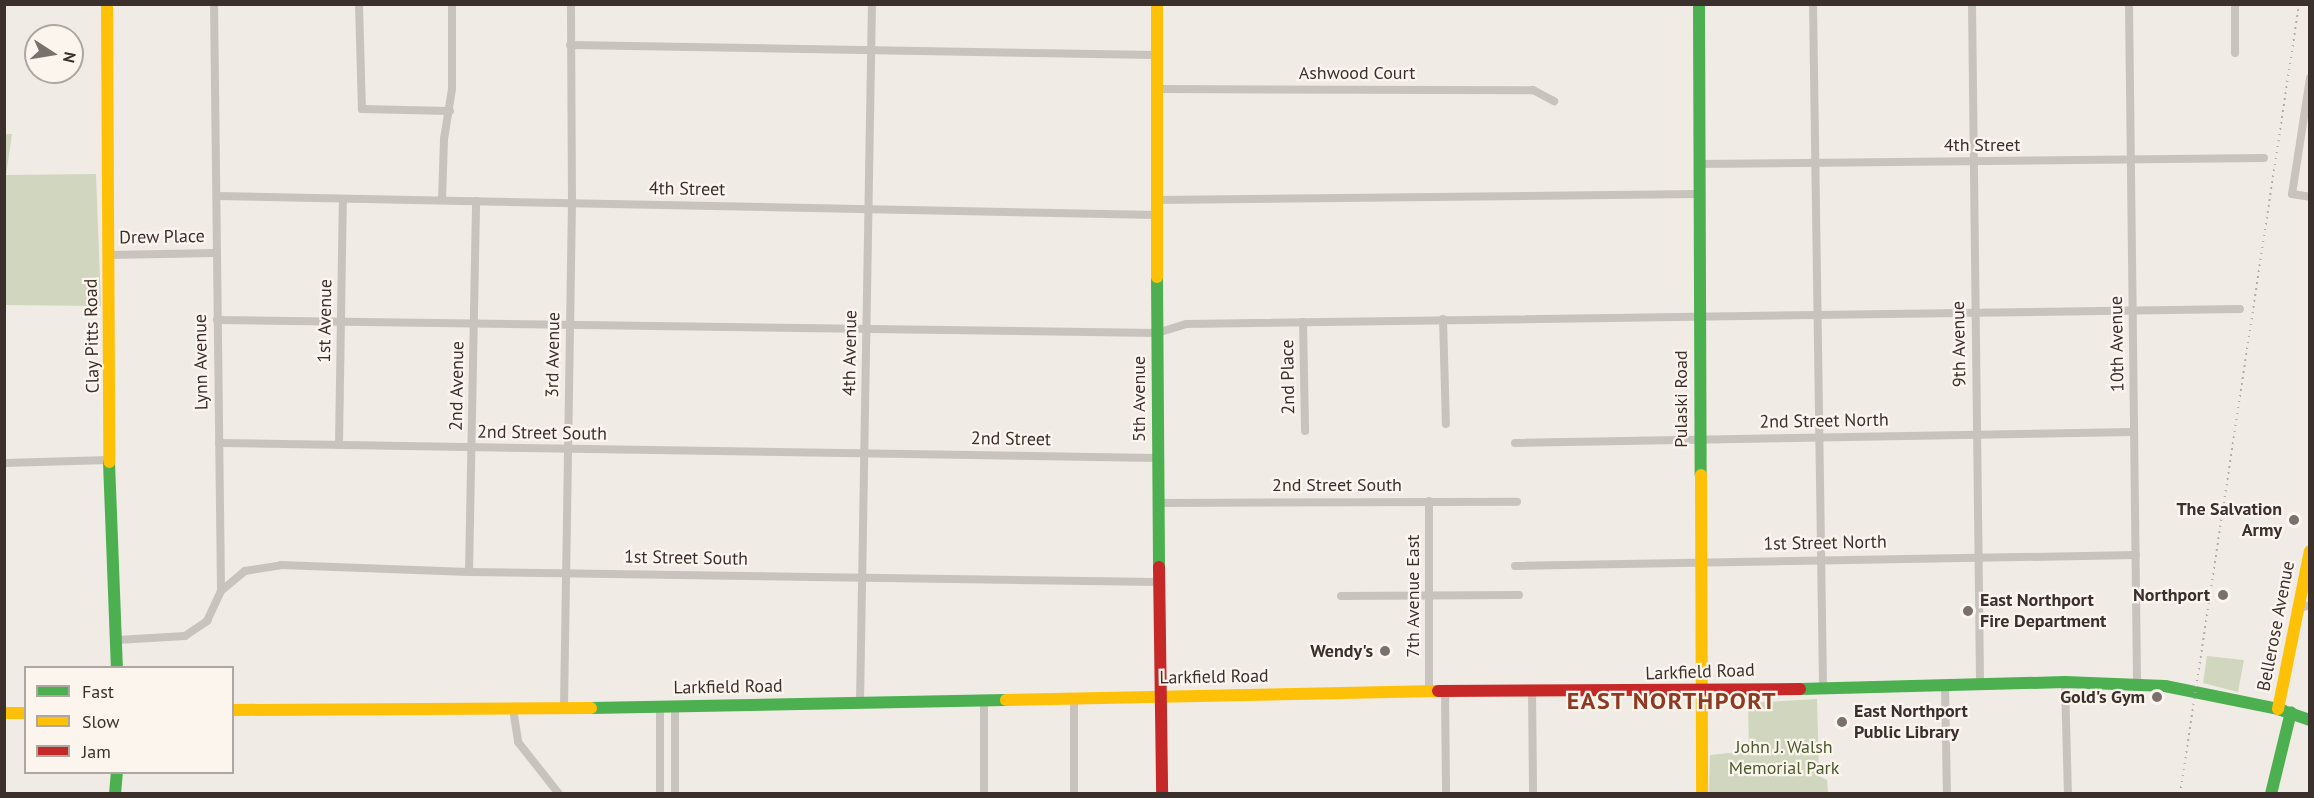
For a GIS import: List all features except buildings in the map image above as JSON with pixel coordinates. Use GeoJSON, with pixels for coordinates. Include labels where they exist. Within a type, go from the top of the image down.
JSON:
{"type":"FeatureCollection","features":[{"type":"Feature","properties":{"kind":"main road","name":"Clay Pitts Road"},"geometry":{"type":"LineString","coordinates":[[107,4],[109,460],[117,666]]}},
{"type":"Feature","properties":{"kind":"main road","name":"5th Avenue"},"geometry":{"type":"LineString","coordinates":[[1157,4],[1156,333],[1162,794]]}},
{"type":"Feature","properties":{"kind":"main road","name":"Pulaski Road"},"geometry":{"type":"LineString","coordinates":[[1699,4],[1702,794]]}},
{"type":"Feature","properties":{"kind":"main road","name":"Bellerose Avenue"},"geometry":{"type":"LineString","coordinates":[[2278,709],[2303,607],[2310,551]]}},
{"type":"Feature","properties":{"kind":"main road","name":"Larkfield Road"},"geometry":{"type":"LineString","coordinates":[[234,710],[513,709],[564,706],[984,701],[1430,691],[1702,692],[1823,686],[2065,682],[2137,683],[2196,692],[2291,712]]}},
{"type":"Feature","properties":{"kind":"main road","name":"Bellerose Avenue"},"geometry":{"type":"LineString","coordinates":[[2271,794],[2291,712]]}},
{"type":"Feature","properties":{"kind":"main road"},"geometry":{"type":"LineString","coordinates":[[2291,712],[2310,712]]}},
{"type":"Feature","properties":{"kind":"main road"},"geometry":{"type":"LineString","coordinates":[[2291,712],[2310,720]]}},
{"type":"Feature","properties":{"kind":"main road"},"geometry":{"type":"LineString","coordinates":[[4,713],[24,713]]}},
{"type":"Feature","properties":{"kind":"main road"},"geometry":{"type":"LineString","coordinates":[[115,794],[117,774]]}},
{"type":"Feature","properties":{"kind":"street","name":"Lynn Avenue"},"geometry":{"type":"LineString","coordinates":[[117,640],[185,636],[207,621],[221,591],[214,4]]}},
{"type":"Feature","properties":{"kind":"street"},"geometry":{"type":"LineString","coordinates":[[359,4],[362,109],[450,111]]}},
{"type":"Feature","properties":{"kind":"street"},"geometry":{"type":"LineString","coordinates":[[442,200],[444,139],[450,111],[452,4]]}},
{"type":"Feature","properties":{"kind":"street","name":"3rd Avenue"},"geometry":{"type":"LineString","coordinates":[[564,706],[572,204],[571,4]]}},
{"type":"Feature","properties":{"kind":"street","name":"4th Avenue"},"geometry":{"type":"LineString","coordinates":[[860,703],[872,4]]}},
{"type":"Feature","properties":{"kind":"street"},"geometry":{"type":"LineString","coordinates":[[1814,4],[1823,686]]}},
{"type":"Feature","properties":{"kind":"street","name":"9th Avenue"},"geometry":{"type":"LineString","coordinates":[[1972,4],[1980,683]]}},
{"type":"Feature","properties":{"kind":"street","name":"10th Avenue"},"geometry":{"type":"LineString","coordinates":[[2129,4],[2137,683]]}},
{"type":"Feature","properties":{"kind":"street"},"geometry":{"type":"LineString","coordinates":[[2235,4],[2235,53]]}},
{"type":"Feature","properties":{"kind":"street"},"geometry":{"type":"LineString","coordinates":[[570,45],[1156,55]]}},
{"type":"Feature","properties":{"kind":"street"},"geometry":{"type":"LineString","coordinates":[[2310,78],[2292,194],[2310,196]]}},
{"type":"Feature","properties":{"kind":"street","name":"Ashwood Court"},"geometry":{"type":"LineString","coordinates":[[1157,89],[1533,90],[1554,101]]}},
{"type":"Feature","properties":{"kind":"street","name":"4th Street"},"geometry":{"type":"LineString","coordinates":[[1699,164],[2264,158]]}},
{"type":"Feature","properties":{"kind":"street"},"geometry":{"type":"LineString","coordinates":[[1156,200],[1699,194]]}},
{"type":"Feature","properties":{"kind":"street","name":"4th Street"},"geometry":{"type":"LineString","coordinates":[[217,196],[1157,215]]}},
{"type":"Feature","properties":{"kind":"street","name":"1st Avenue"},"geometry":{"type":"LineString","coordinates":[[339,445],[343,199]]}},
{"type":"Feature","properties":{"kind":"street","name":"2nd Avenue"},"geometry":{"type":"LineString","coordinates":[[469,572],[476,201]]}},
{"type":"Feature","properties":{"kind":"street","name":"Drew Place"},"geometry":{"type":"LineString","coordinates":[[108,255],[216,253]]}},
{"type":"Feature","properties":{"kind":"street"},"geometry":{"type":"LineString","coordinates":[[217,320],[867,331],[1156,333],[1187,324],[2240,309]]}},
{"type":"Feature","properties":{"kind":"street"},"geometry":{"type":"LineString","coordinates":[[1443,320],[1446,424]]}},
{"type":"Feature","properties":{"kind":"street","name":"2nd Place"},"geometry":{"type":"LineString","coordinates":[[1303,322],[1305,431]]}},
{"type":"Feature","properties":{"kind":"street","name":"2nd Street North"},"geometry":{"type":"LineString","coordinates":[[1515,443],[2134,432]]}},
{"type":"Feature","properties":{"kind":"street","name":"2nd Street South"},"geometry":{"type":"LineString","coordinates":[[219,443],[865,453]]}},
{"type":"Feature","properties":{"kind":"street","name":"2nd Street"},"geometry":{"type":"LineString","coordinates":[[865,453],[1157,458]]}},
{"type":"Feature","properties":{"kind":"street"},"geometry":{"type":"LineString","coordinates":[[4,463],[109,460]]}},
{"type":"Feature","properties":{"kind":"street","name":"7th Avenue East"},"geometry":{"type":"LineString","coordinates":[[1429,501],[1430,691]]}},
{"type":"Feature","properties":{"kind":"street","name":"2nd Street South"},"geometry":{"type":"LineString","coordinates":[[1158,503],[1517,502]]}},
{"type":"Feature","properties":{"kind":"street","name":"1st Street North"},"geometry":{"type":"LineString","coordinates":[[1515,566],[2136,555]]}},
{"type":"Feature","properties":{"kind":"street","name":"1st Street South"},"geometry":{"type":"LineString","coordinates":[[221,591],[245,571],[262,566],[469,572],[1158,582]]}},
{"type":"Feature","properties":{"kind":"street"},"geometry":{"type":"LineString","coordinates":[[1341,596],[1519,595]]}},
{"type":"Feature","properties":{"kind":"street"},"geometry":{"type":"LineString","coordinates":[[2065,682],[2068,794]]}},
{"type":"Feature","properties":{"kind":"street"},"geometry":{"type":"LineString","coordinates":[[1945,684],[1947,794]]}},
{"type":"Feature","properties":{"kind":"street"},"geometry":{"type":"LineString","coordinates":[[1445,691],[1446,794]]}},
{"type":"Feature","properties":{"kind":"street"},"geometry":{"type":"LineString","coordinates":[[1532,691],[1533,794]]}},
{"type":"Feature","properties":{"kind":"street"},"geometry":{"type":"LineString","coordinates":[[1074,698],[1074,794]]}},
{"type":"Feature","properties":{"kind":"street"},"geometry":{"type":"LineString","coordinates":[[984,701],[984,794]]}},
{"type":"Feature","properties":{"kind":"street"},"geometry":{"type":"LineString","coordinates":[[660,706],[660,794]]}},
{"type":"Feature","properties":{"kind":"street"},"geometry":{"type":"LineString","coordinates":[[675,706],[675,794]]}},
{"type":"Feature","properties":{"kind":"street"},"geometry":{"type":"LineString","coordinates":[[513,709],[518,742],[558,794]]}},
{"type":"Feature","properties":{"kind":"street"},"geometry":{"type":"LineString","coordinates":[[660,764],[675,764]]}},
{"type":"Feature","properties":{"kind":"green space"},"geometry":{"type":"Polygon","coordinates":[[[5,134],[12,134],[6,175],[96,174],[101,306],[5,305],[5,134]]]}},
{"type":"Feature","properties":{"kind":"green space"},"geometry":{"type":"Polygon","coordinates":[[[2207,656],[2244,660],[2238,692],[2203,683],[2207,656]]]}},
{"type":"Feature","properties":{"kind":"green space","name":"John J. Walsh Memorial Park"},"geometry":{"type":"Polygon","coordinates":[[[1817,699],[1819,776],[1827,780],[1828,793],[1709,793],[1710,755],[1749,751],[1748,703],[1817,699]]]}},
{"type":"Feature","properties":{"kind":"railway"},"geometry":{"type":"LineString","coordinates":[[2180,794],[2299,4]]}},
{"type":"Feature","properties":{"kind":"traffic: fast"},"geometry":{"type":"LineString","coordinates":[[1699,4],[1701,475]]}},
{"type":"Feature","properties":{"kind":"traffic: fast"},"geometry":{"type":"LineString","coordinates":[[1157,277],[1159,567]]}},
{"type":"Feature","properties":{"kind":"traffic: fast"},"geometry":{"type":"LineString","coordinates":[[109,462],[117,666]]}},
{"type":"Feature","properties":{"kind":"traffic: fast"},"geometry":{"type":"LineString","coordinates":[[1800,689],[2065,682],[2165,686],[2278,709],[2310,720]]}},
{"type":"Feature","properties":{"kind":"traffic: fast"},"geometry":{"type":"LineString","coordinates":[[591,708],[1006,700]]}},
{"type":"Feature","properties":{"kind":"traffic: fast"},"geometry":{"type":"LineString","coordinates":[[2271,794],[2291,712]]}},
{"type":"Feature","properties":{"kind":"traffic: fast"},"geometry":{"type":"LineString","coordinates":[[115,794],[117,774]]}},
{"type":"Feature","properties":{"kind":"traffic: slow"},"geometry":{"type":"LineString","coordinates":[[107,4],[109,462]]}},
{"type":"Feature","properties":{"kind":"traffic: slow"},"geometry":{"type":"LineString","coordinates":[[1157,4],[1157,277]]}},
{"type":"Feature","properties":{"kind":"traffic: slow"},"geometry":{"type":"LineString","coordinates":[[1701,475],[1702,794]]}},
{"type":"Feature","properties":{"kind":"traffic: slow"},"geometry":{"type":"LineString","coordinates":[[2278,709],[2310,551]]}},
{"type":"Feature","properties":{"kind":"traffic: slow"},"geometry":{"type":"LineString","coordinates":[[1006,700],[1438,691]]}},
{"type":"Feature","properties":{"kind":"traffic: slow"},"geometry":{"type":"LineString","coordinates":[[234,710],[591,708]]}},
{"type":"Feature","properties":{"kind":"traffic: slow"},"geometry":{"type":"LineString","coordinates":[[4,713],[24,713]]}},
{"type":"Feature","properties":{"kind":"traffic: jam"},"geometry":{"type":"LineString","coordinates":[[1159,567],[1162,794]]}},
{"type":"Feature","properties":{"kind":"traffic: jam"},"geometry":{"type":"LineString","coordinates":[[1438,691],[1800,689]]}},
{"type":"Feature","properties":{"kind":"place","name":"The Salvation Army"},"geometry":{"type":"Point","coordinates":[2294,520]}},
{"type":"Feature","properties":{"kind":"place","name":"Northport"},"geometry":{"type":"Point","coordinates":[2223,595]}},
{"type":"Feature","properties":{"kind":"place","name":"East Northport Fire Department"},"geometry":{"type":"Point","coordinates":[1968,611]}},
{"type":"Feature","properties":{"kind":"place","name":"Wendy's"},"geometry":{"type":"Point","coordinates":[1385,651]}},
{"type":"Feature","properties":{"kind":"place","name":"Gold's Gym"},"geometry":{"type":"Point","coordinates":[2157,697]}},
{"type":"Feature","properties":{"kind":"place","name":"East Northport Public Library"},"geometry":{"type":"Point","coordinates":[1842,722]}},
{"type":"Feature","properties":{"kind":"district","name":"EAST NORTHPORT"},"geometry":{"type":"Point","coordinates":[1672,701]}}]}
